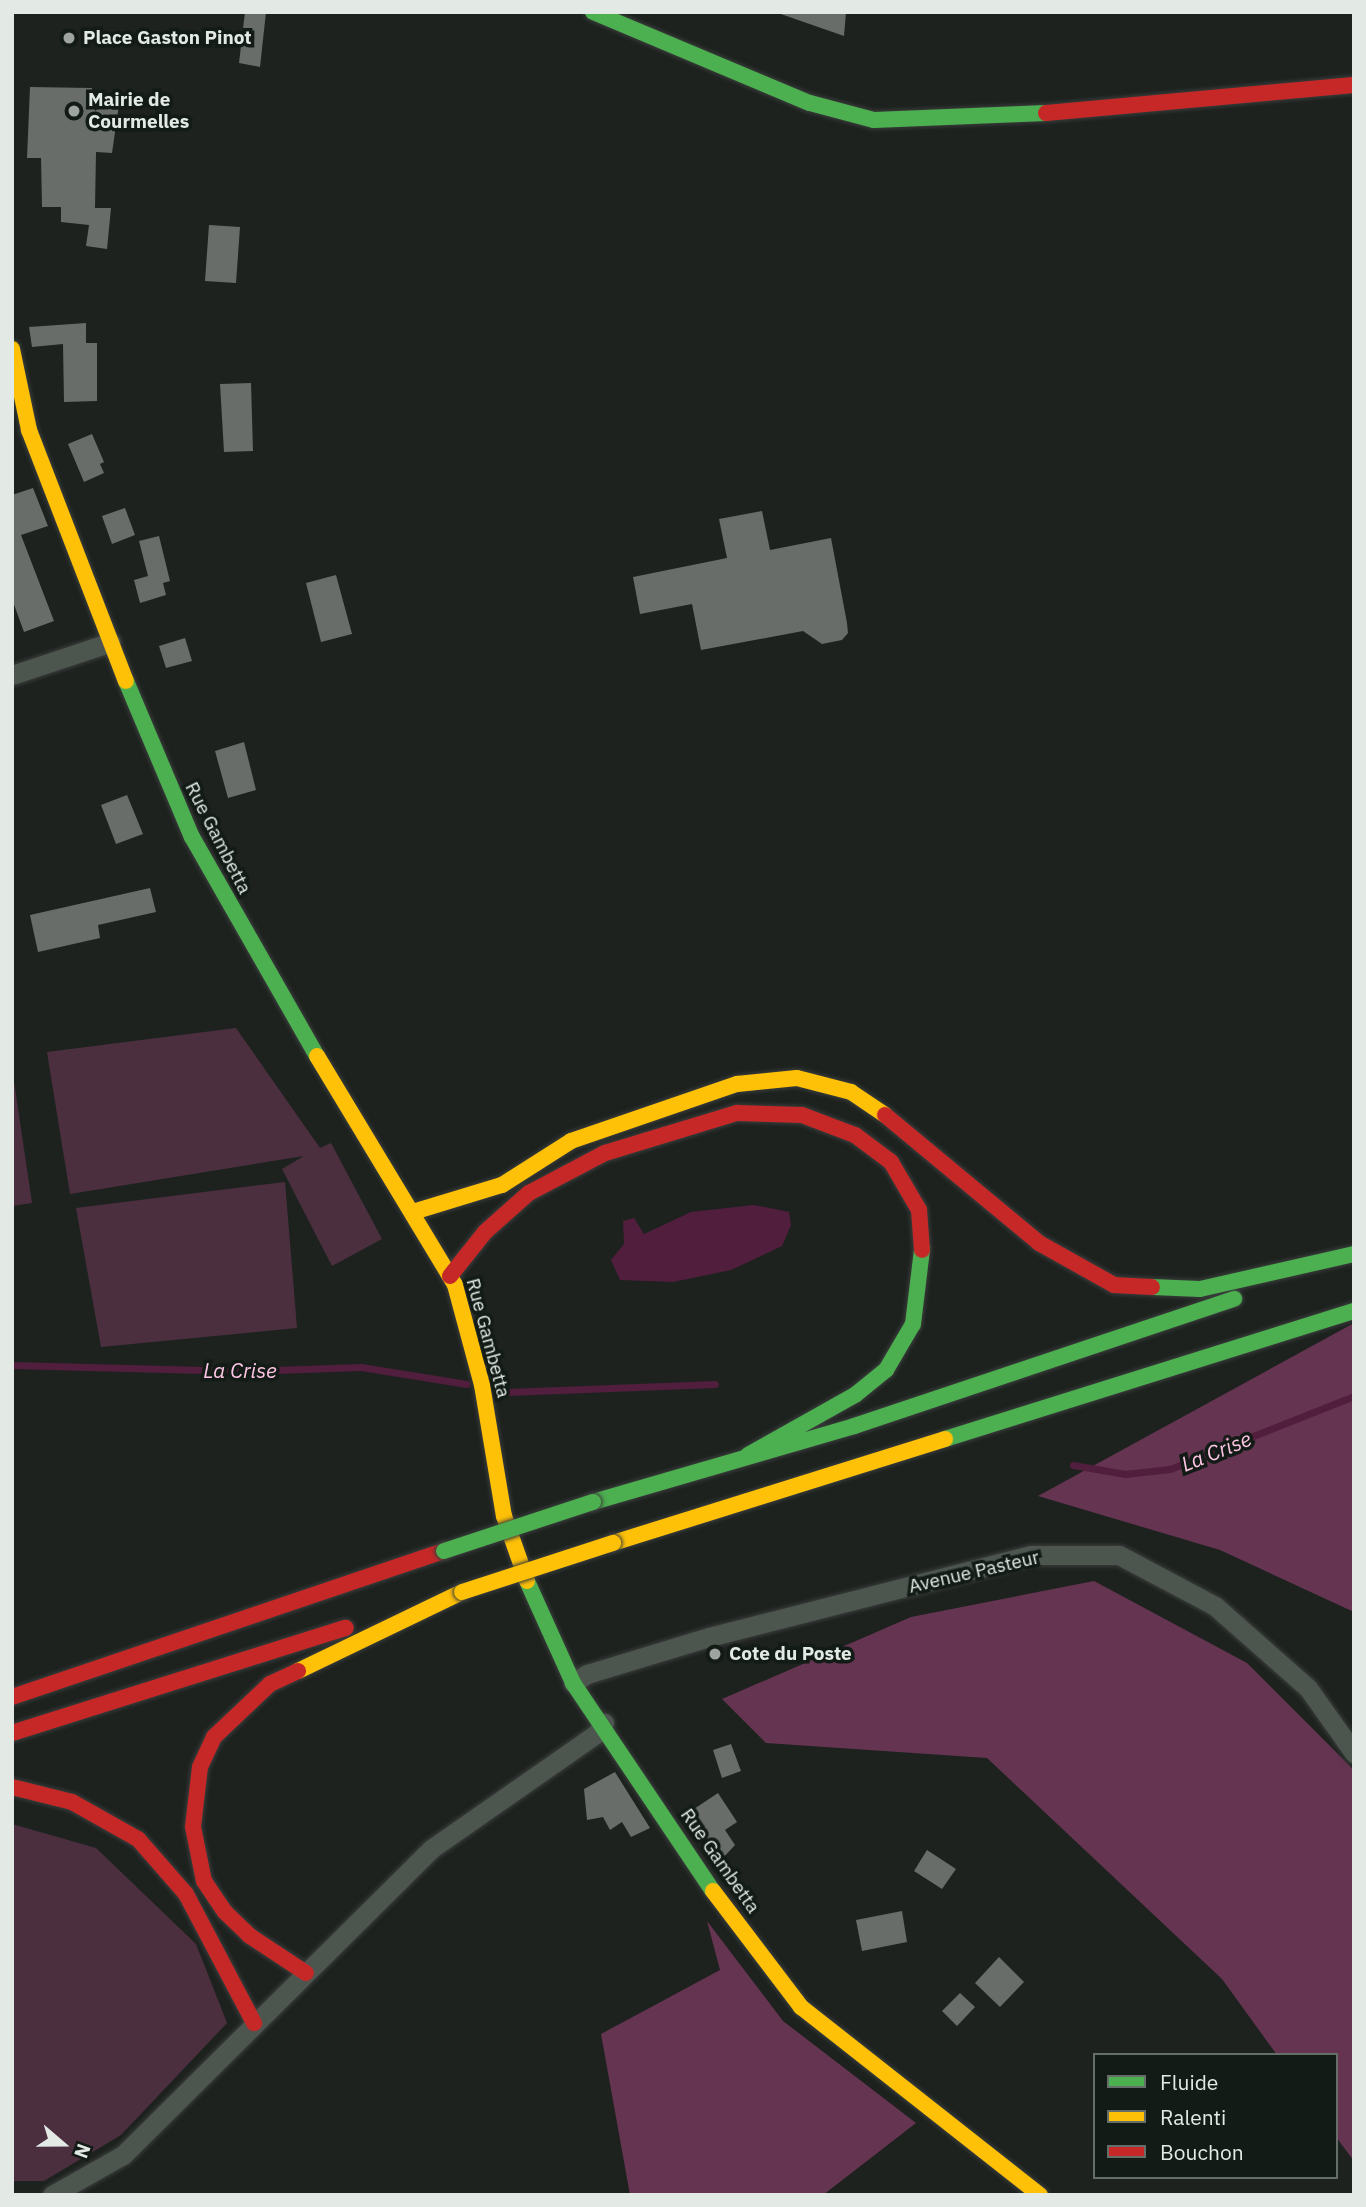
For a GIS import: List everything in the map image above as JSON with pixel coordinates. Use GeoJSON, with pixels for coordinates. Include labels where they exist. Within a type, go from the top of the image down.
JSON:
{"type":"FeatureCollection","features":[{"type":"Feature","properties":{"kind":"main road"},"geometry":{"type":"LineString","coordinates":[[593,12],[810,103],[874,120],[1031,114],[1354,85]]}},
{"type":"Feature","properties":{"kind":"main road","name":"Rue Gambetta"},"geometry":{"type":"LineString","coordinates":[[12,349],[29,430],[157,762],[247,939],[450,1276],[482,1385],[504,1516],[534,1602],[573,1683],[604,1723],[687,1857],[801,2007],[1041,2195]]}},
{"type":"Feature","properties":{"kind":"main road"},"geometry":{"type":"LineString","coordinates":[[413,1212],[502,1185],[572,1141],[737,1084],[797,1078],[851,1092],[907,1130],[1039,1243],[1114,1285],[1200,1289],[1354,1256]]}},
{"type":"Feature","properties":{"kind":"main road"},"geometry":{"type":"LineString","coordinates":[[450,1276],[485,1232],[529,1193],[606,1153],[737,1113],[802,1115],[855,1135],[891,1162],[919,1210],[923,1267],[913,1324],[886,1370],[855,1395],[748,1455]]}},
{"type":"Feature","properties":{"kind":"main road"},"geometry":{"type":"LineString","coordinates":[[12,1697],[593,1502],[854,1426],[1354,1256]]}},
{"type":"Feature","properties":{"kind":"main road"},"geometry":{"type":"LineString","coordinates":[[12,1733],[1354,1311]]}},
{"type":"Feature","properties":{"kind":"main road"},"geometry":{"type":"LineString","coordinates":[[306,1973],[250,1936],[225,1912],[205,1881],[193,1827],[200,1767],[214,1737],[270,1684],[463,1592]]}},
{"type":"Feature","properties":{"kind":"main road"},"geometry":{"type":"LineString","coordinates":[[12,1787],[72,1802],[138,1839],[186,1894],[254,2023]]}},
{"type":"Feature","properties":{"kind":"street"},"geometry":{"type":"LineString","coordinates":[[12,675],[111,642]]}},
{"type":"Feature","properties":{"kind":"street","name":"Avenue Pasteur"},"geometry":{"type":"LineString","coordinates":[[573,1683],[587,1674],[709,1637],[1031,1555],[1119,1555],[1215,1606],[1308,1688],[1354,1753]]}},
{"type":"Feature","properties":{"kind":"street"},"geometry":{"type":"LineString","coordinates":[[52,2195],[123,2155],[431,1849],[596,1734],[604,1723]]}},
{"type":"Feature","properties":{"kind":"shaded area"},"geometry":{"type":"Polygon","coordinates":[[[236,1028],[320,1148],[331,1143],[382,1239],[332,1266],[282,1169],[304,1156],[70,1194],[47,1052],[236,1028]]]}},
{"type":"Feature","properties":{"kind":"shaded area"},"geometry":{"type":"Polygon","coordinates":[[[12,1068],[32,1203],[12,1206],[12,1068]]]}},
{"type":"Feature","properties":{"kind":"shaded area"},"geometry":{"type":"Polygon","coordinates":[[[285,1182],[297,1328],[101,1347],[76,1208],[285,1182]]]}},
{"type":"Feature","properties":{"kind":"shaded area"},"geometry":{"type":"Polygon","coordinates":[[[754,1205],[789,1212],[791,1225],[782,1246],[731,1270],[673,1282],[620,1280],[611,1260],[624,1244],[623,1221],[634,1218],[644,1234],[691,1212],[754,1205]]]}},
{"type":"Feature","properties":{"kind":"shaded area"},"geometry":{"type":"Polygon","coordinates":[[[1354,1323],[1354,1612],[1220,1550],[1038,1496],[1354,1323]]]}},
{"type":"Feature","properties":{"kind":"shaded area"},"geometry":{"type":"Polygon","coordinates":[[[1094,1581],[1247,1663],[1354,1770],[1354,2161],[1338,2140],[1338,2053],[1276,2053],[1222,1979],[987,1758],[766,1743],[722,1699],[911,1617],[1094,1581]]]}},
{"type":"Feature","properties":{"kind":"shaded area"},"geometry":{"type":"Polygon","coordinates":[[[12,1824],[96,1848],[196,1944],[227,2023],[121,2135],[44,2181],[12,2181],[12,1824]]]}},
{"type":"Feature","properties":{"kind":"shaded area"},"geometry":{"type":"Polygon","coordinates":[[[707,1921],[783,2021],[916,2123],[823,2195],[630,2195],[601,2034],[720,1970],[707,1921]]]}},
{"type":"Feature","properties":{"kind":"building"},"geometry":{"type":"Polygon","coordinates":[[[245,12],[266,12],[260,67],[239,63],[245,12]]]}},
{"type":"Feature","properties":{"kind":"building"},"geometry":{"type":"Polygon","coordinates":[[[779,12],[846,12],[844,36],[778,13],[779,12]]]}},
{"type":"Feature","properties":{"kind":"building"},"geometry":{"type":"Polygon","coordinates":[[[30,87],[92,88],[92,96],[120,98],[112,153],[96,152],[95,208],[111,208],[107,249],[86,246],[89,225],[61,222],[61,207],[42,207],[41,158],[27,158],[30,87]]]}},
{"type":"Feature","properties":{"kind":"building"},"geometry":{"type":"Polygon","coordinates":[[[209,225],[240,227],[236,283],[205,281],[209,225]]]}},
{"type":"Feature","properties":{"kind":"building"},"geometry":{"type":"Polygon","coordinates":[[[86,323],[86,343],[97,343],[97,401],[64,402],[63,344],[32,347],[29,327],[86,323]]]}},
{"type":"Feature","properties":{"kind":"building"},"geometry":{"type":"Polygon","coordinates":[[[251,383],[253,451],[224,452],[220,384],[251,383]]]}},
{"type":"Feature","properties":{"kind":"building"},"geometry":{"type":"Polygon","coordinates":[[[92,434],[104,462],[100,464],[104,473],[84,482],[68,444],[92,434]]]}},
{"type":"Feature","properties":{"kind":"building"},"geometry":{"type":"Polygon","coordinates":[[[33,488],[48,526],[21,535],[54,621],[24,632],[12,599],[12,495],[33,488]]]}},
{"type":"Feature","properties":{"kind":"building"},"geometry":{"type":"Polygon","coordinates":[[[125,508],[135,535],[112,544],[102,516],[125,508]]]}},
{"type":"Feature","properties":{"kind":"building"},"geometry":{"type":"Polygon","coordinates":[[[762,511],[770,550],[831,538],[847,623],[848,633],[842,640],[822,644],[803,631],[701,650],[692,604],[640,614],[633,577],[727,558],[719,519],[762,511]]]}},
{"type":"Feature","properties":{"kind":"building"},"geometry":{"type":"Polygon","coordinates":[[[159,536],[170,581],[163,583],[166,595],[140,603],[134,580],[148,576],[139,541],[159,536]]]}},
{"type":"Feature","properties":{"kind":"building"},"geometry":{"type":"Polygon","coordinates":[[[336,575],[352,634],[321,642],[306,583],[336,575]]]}},
{"type":"Feature","properties":{"kind":"building"},"geometry":{"type":"Polygon","coordinates":[[[185,638],[192,661],[166,668],[159,646],[185,638]]]}},
{"type":"Feature","properties":{"kind":"building"},"geometry":{"type":"Polygon","coordinates":[[[244,742],[256,790],[228,798],[215,751],[244,742]]]}},
{"type":"Feature","properties":{"kind":"building"},"geometry":{"type":"Polygon","coordinates":[[[127,795],[143,834],[116,844],[101,805],[127,795]]]}},
{"type":"Feature","properties":{"kind":"building"},"geometry":{"type":"Polygon","coordinates":[[[150,888],[156,912],[98,925],[100,938],[38,952],[30,915],[150,888]]]}},
{"type":"Feature","properties":{"kind":"building"},"geometry":{"type":"Polygon","coordinates":[[[731,1744],[741,1771],[722,1778],[713,1750],[731,1744]]]}},
{"type":"Feature","properties":{"kind":"building"},"geometry":{"type":"Polygon","coordinates":[[[615,1772],[650,1828],[631,1837],[622,1822],[610,1830],[603,1817],[587,1820],[584,1789],[615,1772]]]}},
{"type":"Feature","properties":{"kind":"building"},"geometry":{"type":"Polygon","coordinates":[[[718,1793],[737,1822],[725,1830],[735,1845],[721,1860],[688,1813],[718,1793]]]}},
{"type":"Feature","properties":{"kind":"building"},"geometry":{"type":"Polygon","coordinates":[[[927,1850],[956,1869],[942,1889],[914,1871],[927,1850]]]}},
{"type":"Feature","properties":{"kind":"building"},"geometry":{"type":"Polygon","coordinates":[[[902,1911],[907,1942],[862,1951],[856,1920],[902,1911]]]}},
{"type":"Feature","properties":{"kind":"building"},"geometry":{"type":"Polygon","coordinates":[[[999,1957],[1024,1982],[1000,2007],[975,1983],[999,1957]]]}},
{"type":"Feature","properties":{"kind":"building"},"geometry":{"type":"Polygon","coordinates":[[[960,1993],[975,2007],[957,2026],[942,2011],[960,1993]]]}},
{"type":"Feature","properties":{"kind":"waterway","name":"La Crise"},"geometry":{"type":"LineString","coordinates":[[12,1365],[243,1371],[361,1367],[467,1384]]}},
{"type":"Feature","properties":{"kind":"waterway","name":"La Crise"},"geometry":{"type":"LineString","coordinates":[[508,1392],[715,1384]]}},
{"type":"Feature","properties":{"kind":"waterway","name":"La Crise"},"geometry":{"type":"LineString","coordinates":[[1073,1465],[1125,1474],[1170,1469],[1354,1396]]}},
{"type":"Feature","properties":{"kind":"traffic: fast"},"geometry":{"type":"LineString","coordinates":[[593,12],[810,103],[874,120],[1046,113]]}},
{"type":"Feature","properties":{"kind":"traffic: fast"},"geometry":{"type":"LineString","coordinates":[[126,681],[192,837],[317,1056]]}},
{"type":"Feature","properties":{"kind":"traffic: fast"},"geometry":{"type":"LineString","coordinates":[[748,1455],[855,1395],[886,1370],[913,1324],[922,1250]]}},
{"type":"Feature","properties":{"kind":"traffic: fast"},"geometry":{"type":"LineString","coordinates":[[1152,1287],[1200,1289],[1354,1254]]}},
{"type":"Feature","properties":{"kind":"traffic: fast"},"geometry":{"type":"LineString","coordinates":[[593,1502],[854,1426],[1234,1299]]}},
{"type":"Feature","properties":{"kind":"traffic: fast"},"geometry":{"type":"LineString","coordinates":[[945,1439],[1354,1311]]}},
{"type":"Feature","properties":{"kind":"traffic: fast"},"geometry":{"type":"LineString","coordinates":[[444,1551],[593,1502]]}},
{"type":"Feature","properties":{"kind":"traffic: fast"},"geometry":{"type":"LineString","coordinates":[[527,1581],[573,1683],[713,1891]]}},
{"type":"Feature","properties":{"kind":"traffic: slow"},"geometry":{"type":"LineString","coordinates":[[12,349],[29,430],[126,681]]}},
{"type":"Feature","properties":{"kind":"traffic: slow"},"geometry":{"type":"LineString","coordinates":[[317,1056],[455,1285],[482,1385],[504,1516],[527,1581]]}},
{"type":"Feature","properties":{"kind":"traffic: slow"},"geometry":{"type":"LineString","coordinates":[[413,1212],[502,1185],[571,1141],[737,1084],[797,1078],[851,1092],[885,1115]]}},
{"type":"Feature","properties":{"kind":"traffic: slow"},"geometry":{"type":"LineString","coordinates":[[613,1543],[945,1439]]}},
{"type":"Feature","properties":{"kind":"traffic: slow"},"geometry":{"type":"LineString","coordinates":[[462,1592],[613,1543]]}},
{"type":"Feature","properties":{"kind":"traffic: slow"},"geometry":{"type":"LineString","coordinates":[[298,1671],[462,1592]]}},
{"type":"Feature","properties":{"kind":"traffic: slow"},"geometry":{"type":"LineString","coordinates":[[713,1891],[801,2007],[1040,2195]]}},
{"type":"Feature","properties":{"kind":"traffic: jam"},"geometry":{"type":"LineString","coordinates":[[1046,113],[1354,85]]}},
{"type":"Feature","properties":{"kind":"traffic: jam"},"geometry":{"type":"LineString","coordinates":[[450,1276],[485,1232],[529,1193],[605,1153],[737,1113],[802,1115],[855,1135],[891,1162],[919,1210],[922,1250]]}},
{"type":"Feature","properties":{"kind":"traffic: jam"},"geometry":{"type":"LineString","coordinates":[[885,1115],[1039,1243],[1114,1285],[1152,1287]]}},
{"type":"Feature","properties":{"kind":"traffic: jam"},"geometry":{"type":"LineString","coordinates":[[12,1697],[444,1551]]}},
{"type":"Feature","properties":{"kind":"traffic: jam"},"geometry":{"type":"LineString","coordinates":[[12,1733],[346,1628]]}},
{"type":"Feature","properties":{"kind":"traffic: jam"},"geometry":{"type":"LineString","coordinates":[[298,1671],[270,1684],[214,1737],[200,1767],[193,1827],[204,1881],[225,1912],[250,1936],[306,1973]]}},
{"type":"Feature","properties":{"kind":"traffic: jam"},"geometry":{"type":"LineString","coordinates":[[12,1787],[72,1802],[138,1839],[186,1894],[254,2023]]}},
{"type":"Feature","properties":{"kind":"place","name":"Place Gaston Pinot"},"geometry":{"type":"Point","coordinates":[69,38]}},
{"type":"Feature","properties":{"kind":"place","name":"Mairie de Courmelles"},"geometry":{"type":"Point","coordinates":[74,111]}},
{"type":"Feature","properties":{"kind":"place","name":"Cote du Poste"},"geometry":{"type":"Point","coordinates":[715,1654]}}]}
